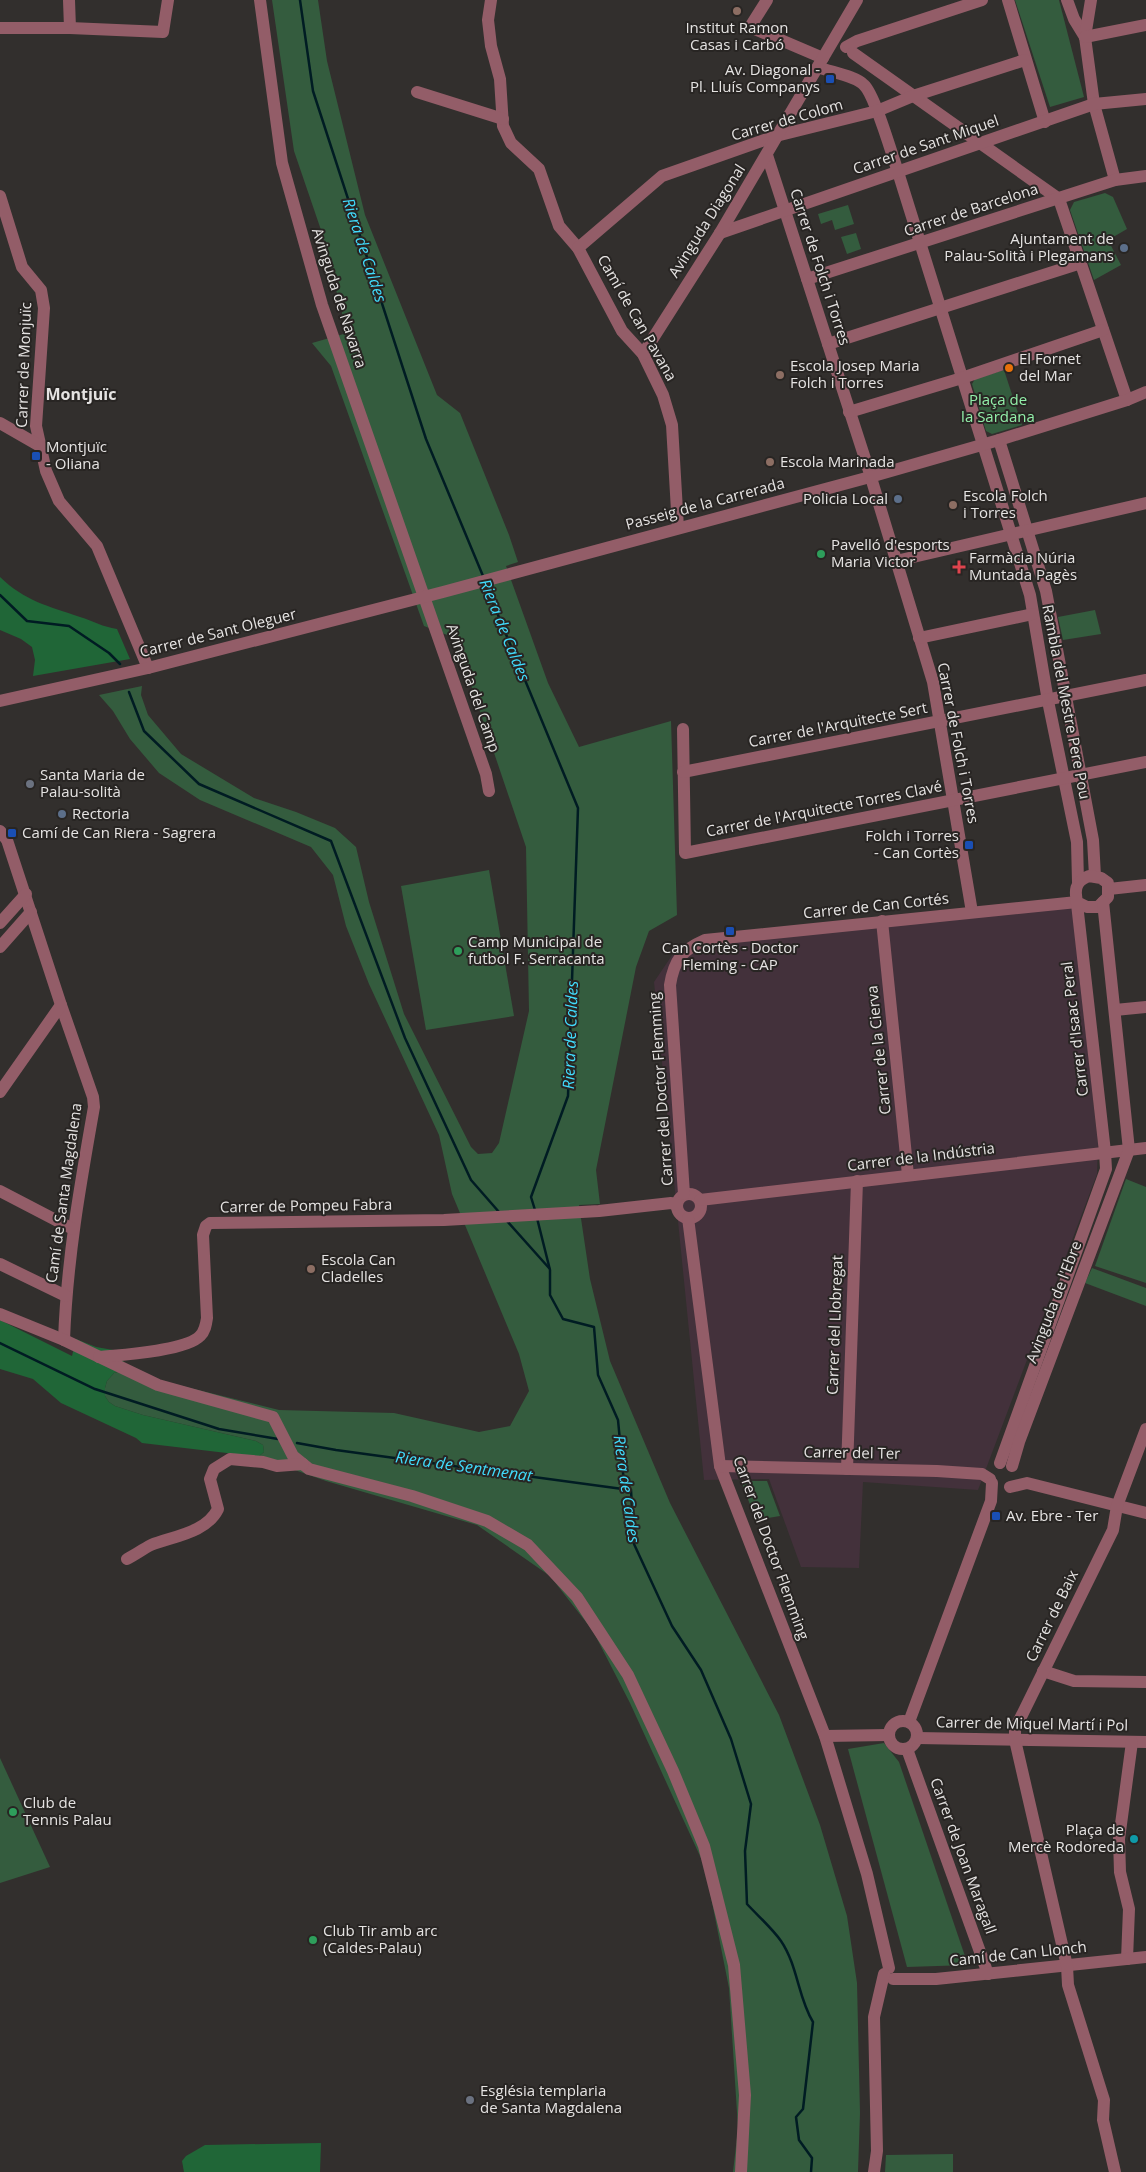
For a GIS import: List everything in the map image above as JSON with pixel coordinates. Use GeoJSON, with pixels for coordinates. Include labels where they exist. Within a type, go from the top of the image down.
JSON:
{"type":"FeatureCollection","features":[{"type":"Feature","properties":{"kind":"street"},"geometry":{"type":"LineString","coordinates":[[70,0],[70,28]]}},
{"type":"Feature","properties":{"kind":"street"},"geometry":{"type":"LineString","coordinates":[[0,28],[70,28],[163,32],[168,0]]}},
{"type":"Feature","properties":{"kind":"street","name":"Avinguda de Navarra"},"geometry":{"type":"LineString","coordinates":[[260,0],[282,163],[322,305],[424,596]]}},
{"type":"Feature","properties":{"kind":"street","name":"Camí de Can Pavana"},"geometry":{"type":"LineString","coordinates":[[491,0],[488,20],[491,46],[500,79],[503,119],[511,143],[539,169],[559,226],[578,248],[622,331],[643,354],[663,395],[672,425],[678,528]]}},
{"type":"Feature","properties":{"kind":"street","name":"Rambla del Mestre Pere Pou"},"geometry":{"type":"LineString","coordinates":[[767,0],[750,27],[821,63],[836,74],[845,75],[865,85],[877,111],[898,172],[1030,595],[1048,701],[1077,842],[1078,882]]}},
{"type":"Feature","properties":{"kind":"street","name":"Avinguda Diagonal"},"geometry":{"type":"LineString","coordinates":[[643,354],[720,233],[857,0]]}},
{"type":"Feature","properties":{"kind":"street"},"geometry":{"type":"LineString","coordinates":[[849,50],[857,41],[982,0]]}},
{"type":"Feature","properties":{"kind":"street"},"geometry":{"type":"LineString","coordinates":[[1008,0],[1044,122]]}},
{"type":"Feature","properties":{"kind":"street"},"geometry":{"type":"LineString","coordinates":[[1067,0],[1074,19],[1086,36]]}},
{"type":"Feature","properties":{"kind":"street"},"geometry":{"type":"LineString","coordinates":[[1091,0],[1086,36],[1094,104],[1115,180]]}},
{"type":"Feature","properties":{"kind":"street"},"geometry":{"type":"LineString","coordinates":[[1086,36],[1146,25]]}},
{"type":"Feature","properties":{"kind":"street"},"geometry":{"type":"LineString","coordinates":[[834,39],[1059,199],[1127,400]]}},
{"type":"Feature","properties":{"kind":"street"},"geometry":{"type":"LineString","coordinates":[[845,75],[852,64],[849,50]]}},
{"type":"Feature","properties":{"kind":"street","name":"Carrer de Colom"},"geometry":{"type":"LineString","coordinates":[[578,248],[662,176],[776,136],[877,111],[913,96],[1025,60]]}},
{"type":"Feature","properties":{"kind":"street"},"geometry":{"type":"LineString","coordinates":[[417,92],[503,119]]}},
{"type":"Feature","properties":{"kind":"street","name":"Carrer de Sant Miquel"},"geometry":{"type":"LineString","coordinates":[[720,233],[1094,104],[1146,99]]}},
{"type":"Feature","properties":{"kind":"street","name":"Carrer de Folch i Torres"},"geometry":{"type":"LineString","coordinates":[[766,154],[828,344],[933,682],[972,912]]}},
{"type":"Feature","properties":{"kind":"street","name":"Carrer de Barcelona"},"geometry":{"type":"LineString","coordinates":[[807,279],[1115,180],[1146,176]]}},
{"type":"Feature","properties":{"kind":"street","name":"Carrer de Monjuïc"},"geometry":{"type":"LineString","coordinates":[[0,196],[22,267],[42,290],[44,308],[36,426],[46,471],[59,501],[97,546],[148,668]]}},
{"type":"Feature","properties":{"kind":"street"},"geometry":{"type":"LineString","coordinates":[[828,344],[1081,263]]}},
{"type":"Feature","properties":{"kind":"street"},"geometry":{"type":"LineString","coordinates":[[849,412],[962,378],[1104,330]]}},
{"type":"Feature","properties":{"kind":"street","name":"Passeig de la Carrerada"},"geometry":{"type":"LineString","coordinates":[[443,592],[870,477],[999,440],[1127,400],[1146,392]]}},
{"type":"Feature","properties":{"kind":"street"},"geometry":{"type":"LineString","coordinates":[[0,423],[40,446]]}},
{"type":"Feature","properties":{"kind":"street","name":"Rambla del Mestre Pere Pou"},"geometry":{"type":"LineString","coordinates":[[999,440],[1046,590],[1093,840],[1095,876]]}},
{"type":"Feature","properties":{"kind":"street"},"geometry":{"type":"LineString","coordinates":[[896,561],[1146,503]]}},
{"type":"Feature","properties":{"kind":"street","name":"Carrer de Sant Oleguer"},"geometry":{"type":"LineString","coordinates":[[0,701],[148,668],[443,592]]}},
{"type":"Feature","properties":{"kind":"street","name":"Avinguda del Camp"},"geometry":{"type":"LineString","coordinates":[[424,596],[486,774],[489,791]]}},
{"type":"Feature","properties":{"kind":"street"},"geometry":{"type":"LineString","coordinates":[[919,638],[1033,614]]}},
{"type":"Feature","properties":{"kind":"street","name":"Carrer de l'Arquitecte Sert"},"geometry":{"type":"LineString","coordinates":[[683,772],[1146,680]]}},
{"type":"Feature","properties":{"kind":"street"},"geometry":{"type":"LineString","coordinates":[[683,729],[683,772]]}},
{"type":"Feature","properties":{"kind":"street","name":"Carrer de l'Arquitecte Torres Clavé"},"geometry":{"type":"LineString","coordinates":[[683,772],[685,853],[1064,780],[1146,762]]}},
{"type":"Feature","properties":{"kind":"street","name":"Camí de Santa Magdalena"},"geometry":{"type":"LineString","coordinates":[[0,831],[7,840],[26,894],[61,1005],[93,1097],[94,1107],[73,1228],[66,1296],[64,1340]]}},
{"type":"Feature","properties":{"kind":"street"},"geometry":{"type":"LineString","coordinates":[[1095,876],[1105,880],[1109,889],[1108,897],[1093,908],[1082,906],[1077,902],[1075,889],[1078,882],[1083,878],[1095,876]]}},
{"type":"Feature","properties":{"kind":"street"},"geometry":{"type":"LineString","coordinates":[[1109,889],[1146,885]]}},
{"type":"Feature","properties":{"kind":"street"},"geometry":{"type":"LineString","coordinates":[[0,923],[26,894]]}},
{"type":"Feature","properties":{"kind":"street","name":"Carrer de Can Cortés"},"geometry":{"type":"LineString","coordinates":[[682,954],[693,945],[705,940],[1077,902]]}},
{"type":"Feature","properties":{"kind":"street","name":"Carrer d'Isaac Peral"},"geometry":{"type":"LineString","coordinates":[[1077,902],[1105,1152]]}},
{"type":"Feature","properties":{"kind":"street"},"geometry":{"type":"LineString","coordinates":[[1102,902],[1129,1150]]}},
{"type":"Feature","properties":{"kind":"street"},"geometry":{"type":"LineString","coordinates":[[0,947],[31,912]]}},
{"type":"Feature","properties":{"kind":"street","name":"Carrer de la Cierva"},"geometry":{"type":"LineString","coordinates":[[882,921],[908,1175]]}},
{"type":"Feature","properties":{"kind":"street","name":"Carrer del Doctor Flemming"},"geometry":{"type":"LineString","coordinates":[[681,1200],[670,985],[672,968],[682,954]]}},
{"type":"Feature","properties":{"kind":"street"},"geometry":{"type":"LineString","coordinates":[[0,1092],[61,1005]]}},
{"type":"Feature","properties":{"kind":"street"},"geometry":{"type":"LineString","coordinates":[[1115,1010],[1146,1007]]}},
{"type":"Feature","properties":{"kind":"street","name":"Carrer de la Indústria"},"geometry":{"type":"LineString","coordinates":[[700,1200],[1146,1148]]}},
{"type":"Feature","properties":{"kind":"street","name":"Avinguda de l'Ebre"},"geometry":{"type":"LineString","coordinates":[[999,1476],[1022,1433],[1129,1150]]}},
{"type":"Feature","properties":{"kind":"street","name":"Avinguda de l'Ebre"},"geometry":{"type":"LineString","coordinates":[[909,1722],[991,1501],[1106,1168],[1105,1152]]}},
{"type":"Feature","properties":{"kind":"street","name":"Carrer del Llobregat"},"geometry":{"type":"LineString","coordinates":[[847,1469],[857,1181]]}},
{"type":"Feature","properties":{"kind":"street"},"geometry":{"type":"LineString","coordinates":[[0,1191],[73,1228]]}},
{"type":"Feature","properties":{"kind":"street"},"geometry":{"type":"LineString","coordinates":[[695,1194],[700,1200],[701,1211],[696,1216],[688,1218],[679,1213],[681,1200],[695,1194]]}},
{"type":"Feature","properties":{"kind":"street","name":"Carrer de Pompeu Fabra"},"geometry":{"type":"LineString","coordinates":[[99,1357],[156,1351],[194,1341],[200,1336],[204,1330],[207,1318],[203,1235],[206,1226],[210,1223],[444,1220],[599,1211],[670,1203],[681,1200]]}},
{"type":"Feature","properties":{"kind":"street","name":"Carrer del Doctor Flemming"},"geometry":{"type":"LineString","coordinates":[[688,1218],[720,1466],[825,1736],[867,1874],[889,1974]]}},
{"type":"Feature","properties":{"kind":"street"},"geometry":{"type":"LineString","coordinates":[[0,1264],[66,1296]]}},
{"type":"Feature","properties":{"kind":"street"},"geometry":{"type":"LineString","coordinates":[[0,1314],[64,1340],[158,1386],[274,1417],[293,1456],[309,1470],[412,1496],[487,1521],[528,1545],[577,1597],[628,1675],[673,1771],[704,1846],[734,1965],[744,2095],[741,2172]]}},
{"type":"Feature","properties":{"kind":"street","name":"Carrer de Baix"},"geometry":{"type":"LineString","coordinates":[[1015,1740],[1015,1729],[1113,1530],[1116,1506],[1146,1429]]}},
{"type":"Feature","properties":{"kind":"street"},"geometry":{"type":"LineString","coordinates":[[127,1559],[149,1546],[205,1526],[215,1516],[218,1509],[210,1480],[214,1469],[230,1459],[262,1462],[277,1466],[302,1464]]}},
{"type":"Feature","properties":{"kind":"street","name":"Carrer del Ter"},"geometry":{"type":"LineString","coordinates":[[720,1466],[847,1469],[999,1476]]}},
{"type":"Feature","properties":{"kind":"street"},"geometry":{"type":"LineString","coordinates":[[999,1476],[1146,1512]]}},
{"type":"Feature","properties":{"kind":"street"},"geometry":{"type":"LineString","coordinates":[[1043,1671],[1074,1681],[1146,1682]]}},
{"type":"Feature","properties":{"kind":"street"},"geometry":{"type":"LineString","coordinates":[[903,1721],[909,1722],[915,1727],[917,1738],[912,1747],[907,1749],[896,1748],[889,1741],[888,1735],[894,1724],[903,1721]]}},
{"type":"Feature","properties":{"kind":"street"},"geometry":{"type":"LineString","coordinates":[[825,1736],[888,1735]]}},
{"type":"Feature","properties":{"kind":"street","name":"Carrer de Miquel Martí i Pol"},"geometry":{"type":"LineString","coordinates":[[917,1738],[1146,1742]]}},
{"type":"Feature","properties":{"kind":"street"},"geometry":{"type":"LineString","coordinates":[[1015,1740],[1067,1966],[1068,1985],[1104,2100],[1103,2120],[1115,2172]]}},
{"type":"Feature","properties":{"kind":"street"},"geometry":{"type":"LineString","coordinates":[[1127,1959],[1129,1908],[1120,1872],[1119,1839],[1132,1742]]}},
{"type":"Feature","properties":{"kind":"street","name":"Carrer de Joan Maragall"},"geometry":{"type":"LineString","coordinates":[[907,1749],[988,1974]]}},
{"type":"Feature","properties":{"kind":"street","name":"Camí de Can Llonch"},"geometry":{"type":"LineString","coordinates":[[889,1974],[936,1979],[1146,1957]]}},
{"type":"Feature","properties":{"kind":"street"},"geometry":{"type":"LineString","coordinates":[[874,2172],[876,2151],[874,2017],[889,1974]]}},
{"type":"Feature","properties":{"kind":"shaded area"},"geometry":{"type":"Polygon","coordinates":[[[1072,907],[1098,1144],[1097,1174],[978,1490],[863,1482],[859,1568],[801,1567],[769,1479],[704,1480],[654,982],[679,945],[1072,907]]]}},
{"type":"Feature","properties":{"kind":"green space"},"geometry":{"type":"Polygon","coordinates":[[[272,0],[318,0],[327,61],[365,215],[437,395],[460,413],[518,562],[506,566],[548,683],[579,747],[671,721],[677,915],[649,931],[636,967],[596,1170],[600,1204],[579,1205],[590,1279],[610,1361],[670,1503],[779,1715],[820,1825],[847,1916],[857,1983],[860,2113],[858,2172],[733,2172],[738,2128],[729,1988],[705,1867],[630,1703],[593,1631],[550,1576],[477,1525],[326,1481],[258,1457],[264,1452],[263,1445],[256,1441],[143,1415],[115,1406],[105,1396],[107,1381],[114,1373],[121,1371],[279,1410],[394,1413],[479,1432],[510,1426],[529,1391],[519,1354],[452,1194],[439,1135],[369,984],[346,926],[333,875],[311,847],[200,800],[159,773],[130,739],[113,711],[99,695],[142,686],[141,695],[148,715],[181,754],[254,798],[335,828],[356,847],[369,902],[404,1014],[471,1147],[478,1154],[492,1153],[499,1143],[529,1011],[526,847],[455,638],[424,626],[331,366],[312,343],[347,333],[321,230],[294,151],[272,0]]]}},
{"type":"Feature","properties":{"kind":"green space"},"geometry":{"type":"Polygon","coordinates":[[[1015,0],[1059,0],[1084,97],[1050,107],[1015,0]]]}},
{"type":"Feature","properties":{"kind":"green space"},"geometry":{"type":"Polygon","coordinates":[[[1105,193],[1113,197],[1127,229],[1108,240],[1121,265],[1094,280],[1070,210],[1074,202],[1105,193]]]}},
{"type":"Feature","properties":{"kind":"green space"},"geometry":{"type":"Polygon","coordinates":[[[848,205],[854,224],[835,230],[832,220],[821,224],[818,214],[848,205]]]}},
{"type":"Feature","properties":{"kind":"green space"},"geometry":{"type":"Polygon","coordinates":[[[856,233],[861,249],[847,254],[841,237],[856,233]]]}},
{"type":"Feature","properties":{"kind":"green space","name":"Plaça de la Sardana"},"geometry":{"type":"Polygon","coordinates":[[[1004,370],[1022,425],[992,434],[986,431],[972,384],[975,379],[1004,370]]]}},
{"type":"Feature","properties":{"kind":"green space"},"geometry":{"type":"Polygon","coordinates":[[[0,577],[19,592],[37,602],[117,629],[130,659],[33,676],[35,660],[32,647],[21,639],[0,630],[0,577]]]}},
{"type":"Feature","properties":{"kind":"green space"},"geometry":{"type":"Polygon","coordinates":[[[1095,610],[1101,634],[1063,640],[1058,617],[1095,610]]]}},
{"type":"Feature","properties":{"kind":"green space","name":"Camp Municipal de futbol F. Serracanta"},"geometry":{"type":"Polygon","coordinates":[[[489,870],[514,1016],[426,1030],[401,886],[489,870]]]}},
{"type":"Feature","properties":{"kind":"green space"},"geometry":{"type":"Polygon","coordinates":[[[1126,1179],[1146,1187],[1146,1283],[1095,1266],[1126,1179]]]}},
{"type":"Feature","properties":{"kind":"green space"},"geometry":{"type":"Polygon","coordinates":[[[1092,1268],[1146,1288],[1146,1306],[1085,1283],[1092,1268]]]}},
{"type":"Feature","properties":{"kind":"green space"},"geometry":{"type":"Polygon","coordinates":[[[0,1320],[72,1356],[76,1339],[96,1347],[119,1351],[125,1365],[121,1371],[114,1373],[107,1381],[105,1388],[105,1396],[115,1406],[143,1415],[256,1441],[263,1445],[264,1452],[258,1457],[142,1443],[136,1438],[61,1403],[33,1379],[0,1369],[0,1320]]]}},
{"type":"Feature","properties":{"kind":"green space"},"geometry":{"type":"Polygon","coordinates":[[[741,1481],[767,1481],[780,1516],[756,1520],[741,1481]]]}},
{"type":"Feature","properties":{"kind":"green space"},"geometry":{"type":"Polygon","coordinates":[[[884,1743],[899,1762],[968,1965],[907,1967],[848,1749],[884,1743]]]}},
{"type":"Feature","properties":{"kind":"green space","name":"Club de Tennis Palau"},"geometry":{"type":"Polygon","coordinates":[[[0,1758],[50,1867],[0,1883],[0,1758]]]}},
{"type":"Feature","properties":{"kind":"green space"},"geometry":{"type":"Polygon","coordinates":[[[321,2143],[320,2172],[184,2172],[182,2161],[186,2156],[205,2145],[321,2143]]]}},
{"type":"Feature","properties":{"kind":"green space"},"geometry":{"type":"Polygon","coordinates":[[[953,2154],[953,2172],[885,2172],[886,2155],[953,2154]]]}},
{"type":"Feature","properties":{"kind":"waterway","name":"Riera de Caldes"},"geometry":{"type":"LineString","coordinates":[[300,0],[313,91],[426,439],[483,576]]}},
{"type":"Feature","properties":{"kind":"waterway","name":"Riera de Caldes"},"geometry":{"type":"LineString","coordinates":[[486,586],[578,808],[568,1096],[531,1197],[535,1210]]}},
{"type":"Feature","properties":{"kind":"waterway"},"geometry":{"type":"LineString","coordinates":[[0,595],[27,621],[69,626],[109,653],[120,664]]}},
{"type":"Feature","properties":{"kind":"waterway"},"geometry":{"type":"LineString","coordinates":[[129,692],[144,731],[199,784],[331,841],[405,1038],[471,1180],[499,1212]]}},
{"type":"Feature","properties":{"kind":"waterway","name":"Riera de Caldes"},"geometry":{"type":"LineString","coordinates":[[537,1218],[550,1270],[550,1295],[563,1319],[594,1327],[598,1375],[618,1420],[624,1483],[631,1490],[634,1544],[672,1626],[701,1670],[731,1739],[751,1804],[745,1851],[747,1904],[773,1931],[787,1951],[804,2003],[813,2022],[803,2109],[796,2117],[799,2140],[812,2158],[811,2172]]}},
{"type":"Feature","properties":{"kind":"waterway"},"geometry":{"type":"LineString","coordinates":[[506,1220],[549,1268]]}},
{"type":"Feature","properties":{"kind":"waterway","name":"Riera de Sentmenat"},"geometry":{"type":"LineString","coordinates":[[0,1343],[95,1389],[219,1429],[278,1439]]}},
{"type":"Feature","properties":{"kind":"waterway","name":"Riera de Sentmenat"},"geometry":{"type":"LineString","coordinates":[[297,1443],[630,1490]]}},
{"type":"Feature","properties":{"kind":"place","name":"Institut Ramon Casas i Carbó"},"geometry":{"type":"Point","coordinates":[737,11]}},
{"type":"Feature","properties":{"kind":"place","name":"Av. Diagonal - Pl. Lluís Companys"},"geometry":{"type":"Point","coordinates":[830,79]}},
{"type":"Feature","properties":{"kind":"place","name":"Ajuntament de Palau-Solità i Plegamans"},"geometry":{"type":"Point","coordinates":[1124,248]}},
{"type":"Feature","properties":{"kind":"place","name":"El Fornet del Mar"},"geometry":{"type":"Point","coordinates":[1009,368]}},
{"type":"Feature","properties":{"kind":"place","name":"Escola Josep Maria Folch i Torres"},"geometry":{"type":"Point","coordinates":[780,375]}},
{"type":"Feature","properties":{"kind":"place","name":"Montjuïc - Oliana"},"geometry":{"type":"Point","coordinates":[36,456]}},
{"type":"Feature","properties":{"kind":"place","name":"Escola Marinada"},"geometry":{"type":"Point","coordinates":[770,462]}},
{"type":"Feature","properties":{"kind":"place","name":"Policia Local"},"geometry":{"type":"Point","coordinates":[898,499]}},
{"type":"Feature","properties":{"kind":"place","name":"Escola Folch i Torres"},"geometry":{"type":"Point","coordinates":[953,505]}},
{"type":"Feature","properties":{"kind":"place","name":"Pavelló d'esports Maria Victor"},"geometry":{"type":"Point","coordinates":[821,554]}},
{"type":"Feature","properties":{"kind":"place","name":"Farmàcia Núria Muntada Pagès"},"geometry":{"type":"Point","coordinates":[959,567]}},
{"type":"Feature","properties":{"kind":"place","name":"Santa Maria de Palau-solità"},"geometry":{"type":"Point","coordinates":[30,784]}},
{"type":"Feature","properties":{"kind":"place","name":"Rectoria"},"geometry":{"type":"Point","coordinates":[62,814]}},
{"type":"Feature","properties":{"kind":"place","name":"Camí de Can Riera - Sagrera"},"geometry":{"type":"Point","coordinates":[12,833]}},
{"type":"Feature","properties":{"kind":"place","name":"Folch i Torres - Can Cortès"},"geometry":{"type":"Point","coordinates":[969,845]}},
{"type":"Feature","properties":{"kind":"place","name":"Can Cortès - Doctor Fleming - CAP"},"geometry":{"type":"Point","coordinates":[730,931]}},
{"type":"Feature","properties":{"kind":"place","name":"Camp Municipal de futbol F. Serracanta"},"geometry":{"type":"Point","coordinates":[458,951]}},
{"type":"Feature","properties":{"kind":"place","name":"Escola Can Cladelles"},"geometry":{"type":"Point","coordinates":[311,1269]}},
{"type":"Feature","properties":{"kind":"place","name":"Av. Ebre - Ter"},"geometry":{"type":"Point","coordinates":[996,1516]}},
{"type":"Feature","properties":{"kind":"place","name":"Club de Tennis Palau"},"geometry":{"type":"Point","coordinates":[13,1812]}},
{"type":"Feature","properties":{"kind":"place","name":"Plaça de Mercè Rodoreda"},"geometry":{"type":"Point","coordinates":[1134,1839]}},
{"type":"Feature","properties":{"kind":"place","name":"Club Tir amb arc (Caldes-Palau)"},"geometry":{"type":"Point","coordinates":[313,1940]}},
{"type":"Feature","properties":{"kind":"place","name":"Església templaria de Santa Magdalena"},"geometry":{"type":"Point","coordinates":[470,2100]}},
{"type":"Feature","properties":{"kind":"district","name":"Montjuïc"},"geometry":{"type":"Point","coordinates":[81,394]}}]}
